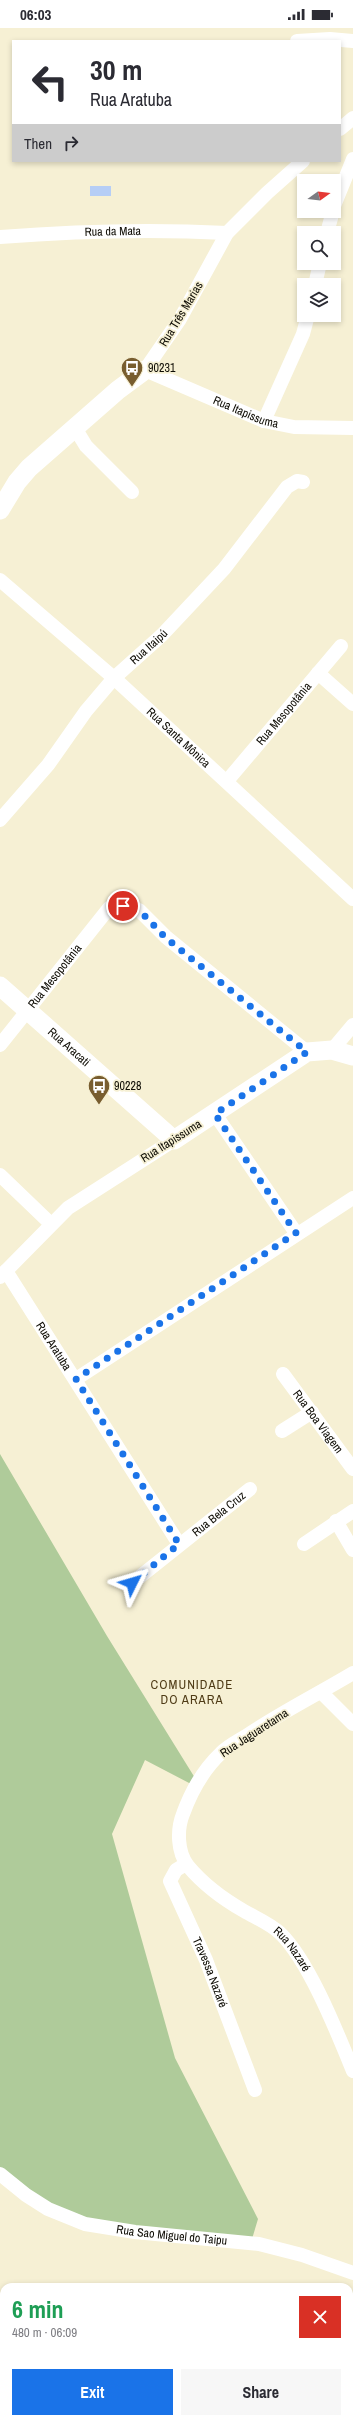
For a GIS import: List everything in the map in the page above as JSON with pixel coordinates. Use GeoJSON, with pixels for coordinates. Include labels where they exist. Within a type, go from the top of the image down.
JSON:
{"type":"FeatureCollection","features":[{"type":"Feature","properties":{"kind":"street"},"geometry":{"type":"LineString","coordinates":[[314,40],[330,39],[353,41]]}},
{"type":"Feature","properties":{"kind":"street"},"geometry":{"type":"LineString","coordinates":[[341,128],[353,118]]}},
{"type":"Feature","properties":{"kind":"street"},"geometry":{"type":"LineString","coordinates":[[341,189],[353,159]]}},
{"type":"Feature","properties":{"kind":"street","name":"Rua Três Marias"},"geometry":{"type":"LineString","coordinates":[[0,510],[29,468],[118,390],[145,370],[180,319],[227,233],[267,193],[303,162]]}},
{"type":"Feature","properties":{"kind":"street","name":"Rua da Mata"},"geometry":{"type":"LineString","coordinates":[[0,237],[71,232],[138,230],[227,233]]}},
{"type":"Feature","properties":{"kind":"street"},"geometry":{"type":"LineString","coordinates":[[264,421],[303,334],[306,322]]}},
{"type":"Feature","properties":{"kind":"street","name":"Rua Itapissuma"},"geometry":{"type":"LineString","coordinates":[[145,370],[264,421],[294,427],[353,428]]}},
{"type":"Feature","properties":{"kind":"street"},"geometry":{"type":"LineString","coordinates":[[75,428],[86,446],[132,492]]}},
{"type":"Feature","properties":{"kind":"street","name":"Rua Itaipú"},"geometry":{"type":"LineString","coordinates":[[0,820],[48,764],[86,711],[114,678],[162,635],[224,569],[287,487],[297,481],[303,482]]}},
{"type":"Feature","properties":{"kind":"street","name":"Rua Santa Mônica"},"geometry":{"type":"LineString","coordinates":[[0,580],[114,678],[353,899]]}},
{"type":"Feature","properties":{"kind":"street","name":"Rua Mesopotânia"},"geometry":{"type":"LineString","coordinates":[[227,781],[341,646]]}},
{"type":"Feature","properties":{"kind":"street"},"geometry":{"type":"LineString","coordinates":[[318,673],[353,704]]}},
{"type":"Feature","properties":{"kind":"street","name":"Rua Mesopotânia"},"geometry":{"type":"LineString","coordinates":[[0,1045],[28,1012],[109,908],[123,906],[139,910],[166,938],[307,1052]]}},
{"type":"Feature","properties":{"kind":"street","name":"Rua Aracati"},"geometry":{"type":"LineString","coordinates":[[0,986],[174,1140]]}},
{"type":"Feature","properties":{"kind":"street"},"geometry":{"type":"LineString","coordinates":[[353,1025],[332,1050],[353,1056]]}},
{"type":"Feature","properties":{"kind":"street","name":"Rua Itapissuma"},"geometry":{"type":"LineString","coordinates":[[3,1274],[68,1208],[101,1185],[215,1114],[307,1052],[332,1050]]}},
{"type":"Feature","properties":{"kind":"street"},"geometry":{"type":"LineString","coordinates":[[215,1114],[296,1233]]}},
{"type":"Feature","properties":{"kind":"street"},"geometry":{"type":"LineString","coordinates":[[0,1175],[51,1224]]}},
{"type":"Feature","properties":{"kind":"street"},"geometry":{"type":"LineString","coordinates":[[76,1379],[296,1233],[353,1198]]}},
{"type":"Feature","properties":{"kind":"street","name":"Rua Aratuba"},"geometry":{"type":"LineString","coordinates":[[3,1274],[76,1379],[179,1544]]}},
{"type":"Feature","properties":{"kind":"street","name":"Rua Boa Viagem"},"geometry":{"type":"LineString","coordinates":[[283,1374],[353,1469]]}},
{"type":"Feature","properties":{"kind":"street"},"geometry":{"type":"LineString","coordinates":[[282,1431],[312,1412]]}},
{"type":"Feature","properties":{"kind":"street","name":"Rua Bela Cruz"},"geometry":{"type":"LineString","coordinates":[[132,1583],[179,1544],[250,1489]]}},
{"type":"Feature","properties":{"kind":"street"},"geometry":{"type":"LineString","coordinates":[[304,1544],[336,1521],[353,1511]]}},
{"type":"Feature","properties":{"kind":"street"},"geometry":{"type":"LineString","coordinates":[[336,1521],[353,1550]]}},
{"type":"Feature","properties":{"kind":"street","name":"Rua Jaguaretama"},"geometry":{"type":"LineString","coordinates":[[186,1864],[178,1838],[180,1820],[189,1798],[205,1772],[221,1753],[263,1724],[353,1673]]}},
{"type":"Feature","properties":{"kind":"street"},"geometry":{"type":"LineString","coordinates":[[321,1692],[353,1724]]}},
{"type":"Feature","properties":{"kind":"street","name":"Rua Nazaré"},"geometry":{"type":"LineString","coordinates":[[186,1864],[218,1894],[264,1921],[280,1933],[290,1945],[308,1974],[336,2031],[353,2071]]}},
{"type":"Feature","properties":{"kind":"street","name":"Travessa Nazaré"},"geometry":{"type":"LineString","coordinates":[[186,1864],[176,1870],[170,1880],[206,1960],[255,2090]]}},
{"type":"Feature","properties":{"kind":"street","name":"Rua Sao Miguel do Taipu"},"geometry":{"type":"LineString","coordinates":[[0,2174],[26,2195],[48,2209],[85,2224],[135,2232],[259,2244],[302,2255],[353,2273]]}},
{"type":"Feature","properties":{"kind":"green space"},"geometry":{"type":"Polygon","coordinates":[[[0,1454],[107,1636],[195,1778],[191,1784],[145,1760],[112,1834],[175,2058],[258,2219],[252,2239],[113,2226],[52,2207],[0,2169],[0,1454]]]}},
{"type":"Feature","properties":{"kind":"water"},"geometry":{"type":"Polygon","coordinates":[[[90,186],[111,186],[111,196],[90,196],[90,186]]]}},
{"type":"Feature","properties":{"kind":"place","name":"90231"},"geometry":{"type":"Point","coordinates":[132,388]}},
{"type":"Feature","properties":{"kind":"place","name":"90228"},"geometry":{"type":"Point","coordinates":[99,1106]}},
{"type":"Feature","properties":{"kind":"district","name":"COMUNIDADE DO ARARA"},"geometry":{"type":"Point","coordinates":[192,1692]}},
{"type":"Feature","properties":{"kind":"route"},"geometry":{"type":"LineString","coordinates":[[123,906],[132,907],[139,910],[166,938],[286,1033],[307,1052],[287,1063],[215,1114],[296,1233],[76,1379],[179,1544],[132,1583]]}}]}
